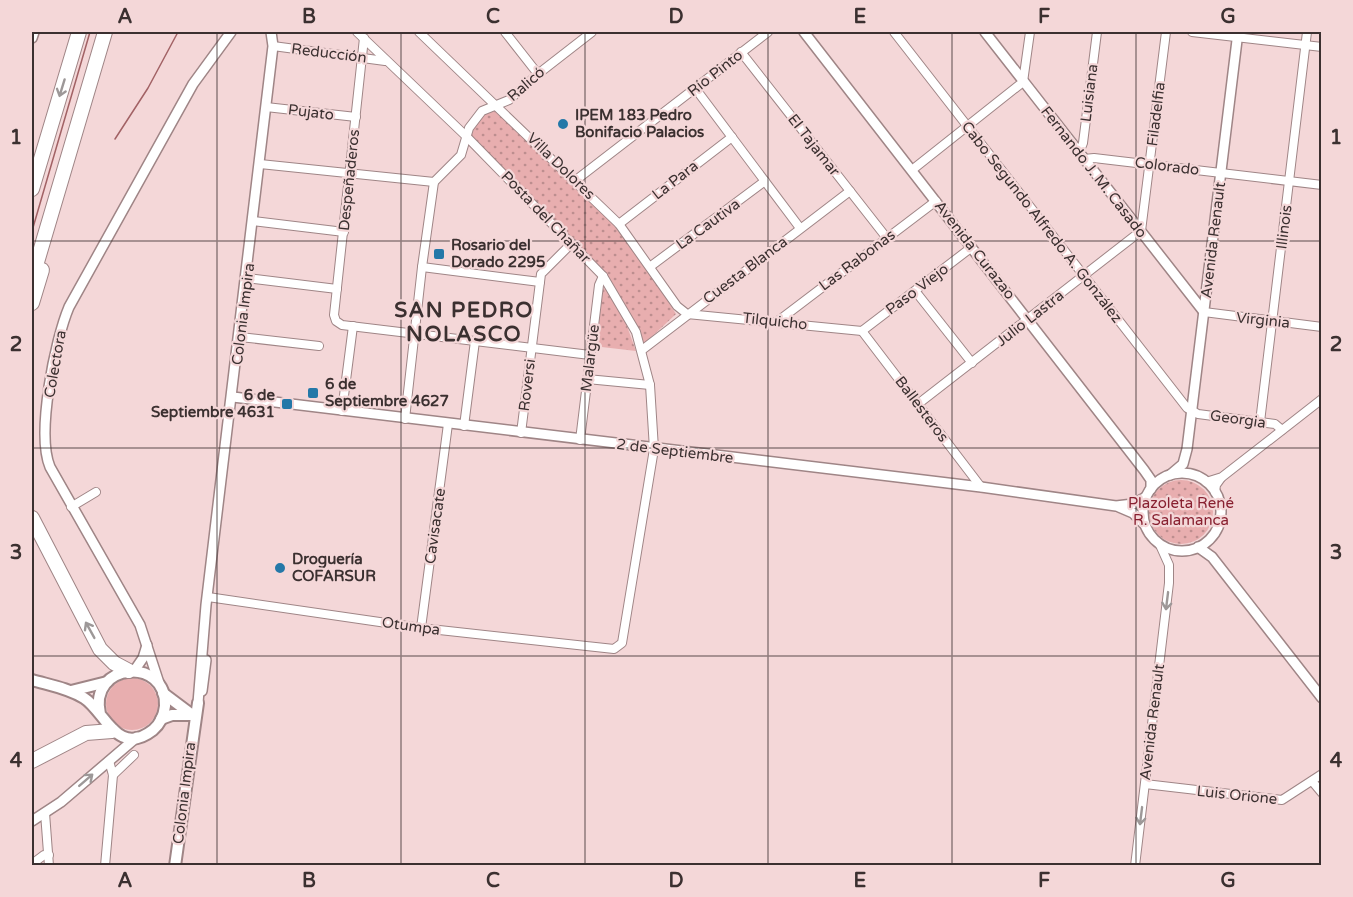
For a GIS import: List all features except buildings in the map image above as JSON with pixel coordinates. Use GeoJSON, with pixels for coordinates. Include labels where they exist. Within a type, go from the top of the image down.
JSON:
{"type":"FeatureCollection","features":[{"type":"Feature","properties":{"kind":"highway"},"geometry":{"type":"LineString","coordinates":[[32,189],[79,32]]}},
{"type":"Feature","properties":{"kind":"highway"},"geometry":{"type":"LineString","coordinates":[[32,279],[105,32]]}},
{"type":"Feature","properties":{"kind":"highway"},"geometry":{"type":"LineString","coordinates":[[32,303],[81,136],[95,65]]}},
{"type":"Feature","properties":{"kind":"highway"},"geometry":{"type":"LineString","coordinates":[[32,518],[100,649],[114,663],[131,671]]}},
{"type":"Feature","properties":{"kind":"highway"},"geometry":{"type":"LineString","coordinates":[[32,761],[86,733],[112,730]]}},
{"type":"Feature","properties":{"kind":"main road"},"geometry":{"type":"LineString","coordinates":[[100,714],[100,696],[107,682],[114,676],[131,671],[149,676],[162,691],[194,717]]}},
{"type":"Feature","properties":{"kind":"main road"},"geometry":{"type":"LineString","coordinates":[[32,680],[71,691],[88,700],[112,730],[125,736],[137,737],[152,730],[161,719],[165,704],[162,691]]}},
{"type":"Feature","properties":{"kind":"main road"},"geometry":{"type":"LineString","coordinates":[[71,691],[107,682]]}},
{"type":"Feature","properties":{"kind":"main road","name":"Colonia Impira"},"geometry":{"type":"LineString","coordinates":[[175,866],[194,717],[198,703]]}},
{"type":"Feature","properties":{"kind":"main road"},"geometry":{"type":"LineString","coordinates":[[161,719],[194,717]]}},
{"type":"Feature","properties":{"kind":"main road","name":"Colonia Impira"},"geometry":{"type":"LineString","coordinates":[[181,866],[195,756],[194,717]]}},
{"type":"Feature","properties":{"kind":"street"},"geometry":{"type":"LineString","coordinates":[[32,38],[34,32]]}},
{"type":"Feature","properties":{"kind":"street","name":"Colectora"},"geometry":{"type":"LineString","coordinates":[[162,691],[148,643],[135,616],[71,507],[47,459],[44,444],[60,331],[69,307],[184,98],[231,32]]}},
{"type":"Feature","properties":{"kind":"street","name":"Colonia Impira"},"geometry":{"type":"LineString","coordinates":[[198,703],[208,597],[267,107],[273,46],[271,32]]}},
{"type":"Feature","properties":{"kind":"street","name":"Posta del Chañar"},"geometry":{"type":"LineString","coordinates":[[357,32],[467,137],[603,276],[627,314],[642,350],[650,385],[654,449],[622,643],[614,650]]}},
{"type":"Feature","properties":{"kind":"street","name":"Villa Dolores"},"geometry":{"type":"LineString","coordinates":[[419,32],[576,180],[619,224],[651,266],[677,306],[687,314]]}},
{"type":"Feature","properties":{"kind":"street"},"geometry":{"type":"LineString","coordinates":[[504,32],[538,74]]}},
{"type":"Feature","properties":{"kind":"street","name":"Ralicó"},"geometry":{"type":"LineString","coordinates":[[434,182],[460,155],[469,128],[482,111],[509,100],[581,35],[592,32]]}},
{"type":"Feature","properties":{"kind":"street","name":"Río Pinto"},"geometry":{"type":"LineString","coordinates":[[576,180],[768,32]]}},
{"type":"Feature","properties":{"kind":"street","name":"Avenida Curazao"},"geometry":{"type":"LineString","coordinates":[[804,32],[1144,470],[1150,480],[1148,493]]}},
{"type":"Feature","properties":{"kind":"street","name":"Cabo Segundo Alfredo A. González"},"geometry":{"type":"LineString","coordinates":[[894,32],[1192,411]]}},
{"type":"Feature","properties":{"kind":"street","name":"Fernando J. M. Casado"},"geometry":{"type":"LineString","coordinates":[[985,32],[1204,312]]}},
{"type":"Feature","properties":{"kind":"street"},"geometry":{"type":"LineString","coordinates":[[912,170],[1023,82],[1030,32]]}},
{"type":"Feature","properties":{"kind":"street","name":"Luisiana"},"geometry":{"type":"LineString","coordinates":[[1082,156],[1097,32]]}},
{"type":"Feature","properties":{"kind":"street","name":"Filadelfia"},"geometry":{"type":"LineString","coordinates":[[1141,231],[1166,32]]}},
{"type":"Feature","properties":{"kind":"street"},"geometry":{"type":"LineString","coordinates":[[1192,32],[1238,34],[1322,47]]}},
{"type":"Feature","properties":{"kind":"street","name":"Illinois"},"geometry":{"type":"LineString","coordinates":[[1260,422],[1308,32]]}},
{"type":"Feature","properties":{"kind":"street","name":"Avenida Renault"},"geometry":{"type":"LineString","coordinates":[[1165,477],[1183,464],[1187,449],[1238,34]]}},
{"type":"Feature","properties":{"kind":"street","name":"Despeñaderos"},"geometry":{"type":"LineString","coordinates":[[353,326],[336,321],[334,315],[364,38]]}},
{"type":"Feature","properties":{"kind":"street","name":"Reducción"},"geometry":{"type":"LineString","coordinates":[[273,46],[385,61]]}},
{"type":"Feature","properties":{"kind":"street","name":"El Tajamar"},"geometry":{"type":"LineString","coordinates":[[741,52],[886,237]]}},
{"type":"Feature","properties":{"kind":"street"},"geometry":{"type":"LineString","coordinates":[[695,88],[800,228]]}},
{"type":"Feature","properties":{"kind":"street","name":"Pujato"},"geometry":{"type":"LineString","coordinates":[[267,107],[356,117]]}},
{"type":"Feature","properties":{"kind":"street","name":"La Para"},"geometry":{"type":"LineString","coordinates":[[619,224],[732,137]]}},
{"type":"Feature","properties":{"kind":"street","name":"Colorado"},"geometry":{"type":"LineString","coordinates":[[1082,156],[1322,185]]}},
{"type":"Feature","properties":{"kind":"street"},"geometry":{"type":"LineString","coordinates":[[260,164],[434,182],[405,419]]}},
{"type":"Feature","properties":{"kind":"street","name":"La Cautiva"},"geometry":{"type":"LineString","coordinates":[[651,266],[765,181]]}},
{"type":"Feature","properties":{"kind":"street","name":"Cuesta Blanca"},"geometry":{"type":"LineString","coordinates":[[642,350],[850,191]]}},
{"type":"Feature","properties":{"kind":"street","name":"Las Rabonas"},"geometry":{"type":"LineString","coordinates":[[778,321],[936,201]]}},
{"type":"Feature","properties":{"kind":"street"},"geometry":{"type":"LineString","coordinates":[[253,221],[344,232]]}},
{"type":"Feature","properties":{"kind":"street","name":"Julio Lastra"},"geometry":{"type":"LineString","coordinates":[[918,404],[1141,231]]}},
{"type":"Feature","properties":{"kind":"street","name":"Roversi"},"geometry":{"type":"LineString","coordinates":[[521,433],[541,274],[572,243]]}},
{"type":"Feature","properties":{"kind":"street","name":"Paso Viejo"},"geometry":{"type":"LineString","coordinates":[[862,331],[972,247]]}},
{"type":"Feature","properties":{"kind":"street"},"geometry":{"type":"LineString","coordinates":[[422,267],[540,282]]}},
{"type":"Feature","properties":{"kind":"street","name":"Malargüe"},"geometry":{"type":"LineString","coordinates":[[580,440],[599,285],[603,276]]}},
{"type":"Feature","properties":{"kind":"street"},"geometry":{"type":"LineString","coordinates":[[247,278],[337,289]]}},
{"type":"Feature","properties":{"kind":"street"},"geometry":{"type":"LineString","coordinates":[[916,291],[972,363]]}},
{"type":"Feature","properties":{"kind":"street","name":"Virginia"},"geometry":{"type":"LineString","coordinates":[[1204,312],[1322,327]]}},
{"type":"Feature","properties":{"kind":"street","name":"Tilquicho"},"geometry":{"type":"LineString","coordinates":[[687,314],[778,321],[862,331]]}},
{"type":"Feature","properties":{"kind":"street"},"geometry":{"type":"LineString","coordinates":[[342,411],[353,326],[590,354]]}},
{"type":"Feature","properties":{"kind":"street","name":"Ballesteros"},"geometry":{"type":"LineString","coordinates":[[862,331],[981,487]]}},
{"type":"Feature","properties":{"kind":"street"},"geometry":{"type":"LineString","coordinates":[[240,337],[319,346]]}},
{"type":"Feature","properties":{"kind":"street"},"geometry":{"type":"LineString","coordinates":[[464,426],[475,341]]}},
{"type":"Feature","properties":{"kind":"street"},"geometry":{"type":"LineString","coordinates":[[587,379],[650,385]]}},
{"type":"Feature","properties":{"kind":"street","name":"2 de Septiembre"},"geometry":{"type":"LineString","coordinates":[[233,397],[981,487],[1116,506],[1134,513],[1147,528]]}},
{"type":"Feature","properties":{"kind":"street"},"geometry":{"type":"LineString","coordinates":[[1215,492],[1206,482],[1194,475],[1165,477],[1148,493],[1143,510],[1147,528],[1160,545],[1180,551],[1198,547],[1208,540],[1218,526],[1220,516],[1215,492],[1216,485],[1222,477],[1322,399]]}},
{"type":"Feature","properties":{"kind":"street","name":"Georgia"},"geometry":{"type":"LineString","coordinates":[[1192,411],[1275,424],[1282,430]]}},
{"type":"Feature","properties":{"kind":"street","name":"Cavisacate"},"geometry":{"type":"LineString","coordinates":[[422,628],[448,424]]}},
{"type":"Feature","properties":{"kind":"street","name":"Avenida Renault"},"geometry":{"type":"LineString","coordinates":[[1187,449],[1189,464],[1194,475]]}},
{"type":"Feature","properties":{"kind":"street","name":"Avenida Curazao"},"geometry":{"type":"LineString","coordinates":[[1144,470],[1165,477]]}},
{"type":"Feature","properties":{"kind":"street"},"geometry":{"type":"LineString","coordinates":[[1206,482],[1222,477]]}},
{"type":"Feature","properties":{"kind":"street"},"geometry":{"type":"LineString","coordinates":[[71,507],[96,492]]}},
{"type":"Feature","properties":{"kind":"street","name":"2 de Septiembre"},"geometry":{"type":"LineString","coordinates":[[1116,506],[1133,504],[1148,493]]}},
{"type":"Feature","properties":{"kind":"street"},"geometry":{"type":"LineString","coordinates":[[1208,540],[1212,557]]}},
{"type":"Feature","properties":{"kind":"street","name":"Avenida Renault"},"geometry":{"type":"LineString","coordinates":[[1135,866],[1169,583],[1169,565],[1160,545]]}},
{"type":"Feature","properties":{"kind":"street"},"geometry":{"type":"LineString","coordinates":[[1198,547],[1212,557],[1322,698]]}},
{"type":"Feature","properties":{"kind":"street","name":"Otumpa"},"geometry":{"type":"LineString","coordinates":[[208,597],[422,628],[614,650]]}},
{"type":"Feature","properties":{"kind":"street"},"geometry":{"type":"LineString","coordinates":[[131,671],[143,658],[148,643]]}},
{"type":"Feature","properties":{"kind":"street"},"geometry":{"type":"LineString","coordinates":[[32,820],[45,813],[137,737]]}},
{"type":"Feature","properties":{"kind":"street"},"geometry":{"type":"LineString","coordinates":[[113,775],[134,755]]}},
{"type":"Feature","properties":{"kind":"street"},"geometry":{"type":"LineString","coordinates":[[105,866],[113,775],[109,760]]}},
{"type":"Feature","properties":{"kind":"street","name":"Luis Orione"},"geometry":{"type":"LineString","coordinates":[[1145,784],[1282,800],[1322,774]]}},
{"type":"Feature","properties":{"kind":"street"},"geometry":{"type":"LineString","coordinates":[[1312,781],[1322,793]]}},
{"type":"Feature","properties":{"kind":"street"},"geometry":{"type":"LineString","coordinates":[[45,813],[49,866]]}},
{"type":"Feature","properties":{"kind":"street"},"geometry":{"type":"LineString","coordinates":[[32,864],[44,855],[49,855]]}},
{"type":"Feature","properties":{"kind":"green space"},"geometry":{"type":"Polygon","coordinates":[[[497,111],[611,222],[643,262],[676,314],[644,344],[628,312],[599,272],[529,195],[468,135],[486,112],[497,111]]]}},
{"type":"Feature","properties":{"kind":"green space"},"geometry":{"type":"Polygon","coordinates":[[[607,288],[623,315],[636,351],[593,346],[602,289],[607,288]]]}},
{"type":"Feature","properties":{"kind":"green space","name":"Plazoleta René R. Salamanca"},"geometry":{"type":"Polygon","coordinates":[[[1181,480],[1199,485],[1204,489],[1208,494],[1213,512],[1208,530],[1204,535],[1199,539],[1181,544],[1163,539],[1158,535],[1154,530],[1149,512],[1154,494],[1158,489],[1163,485],[1181,480]]]}},
{"type":"Feature","properties":{"kind":"green space"},"geometry":{"type":"Polygon","coordinates":[[[127,678],[137,678],[151,685],[158,704],[151,723],[137,730],[127,730],[117,726],[110,719],[106,709],[106,699],[110,689],[117,682],[127,678]]]}},
{"type":"Feature","properties":{"kind":"waterway"},"geometry":{"type":"LineString","coordinates":[[32,231],[90,32]]}},
{"type":"Feature","properties":{"kind":"waterway"},"geometry":{"type":"LineString","coordinates":[[115,139],[148,88],[178,32]]}},
{"type":"Feature","properties":{"kind":"place","name":"IPEM 183 Pedro Bonifacio Palacios"},"geometry":{"type":"Point","coordinates":[563,124]}},
{"type":"Feature","properties":{"kind":"place","name":"Rosario del Dorado 2295"},"geometry":{"type":"Point","coordinates":[439,254]}},
{"type":"Feature","properties":{"kind":"place","name":"6 de Septiembre 4627"},"geometry":{"type":"Point","coordinates":[313,393]}},
{"type":"Feature","properties":{"kind":"place","name":"6 de Septiembre 4631"},"geometry":{"type":"Point","coordinates":[287,404]}},
{"type":"Feature","properties":{"kind":"place","name":"Droguería COFARSUR"},"geometry":{"type":"Point","coordinates":[280,568]}},
{"type":"Feature","properties":{"kind":"district","name":"SAN PEDRO NOLASCO"},"geometry":{"type":"Point","coordinates":[464,322]}}]}
